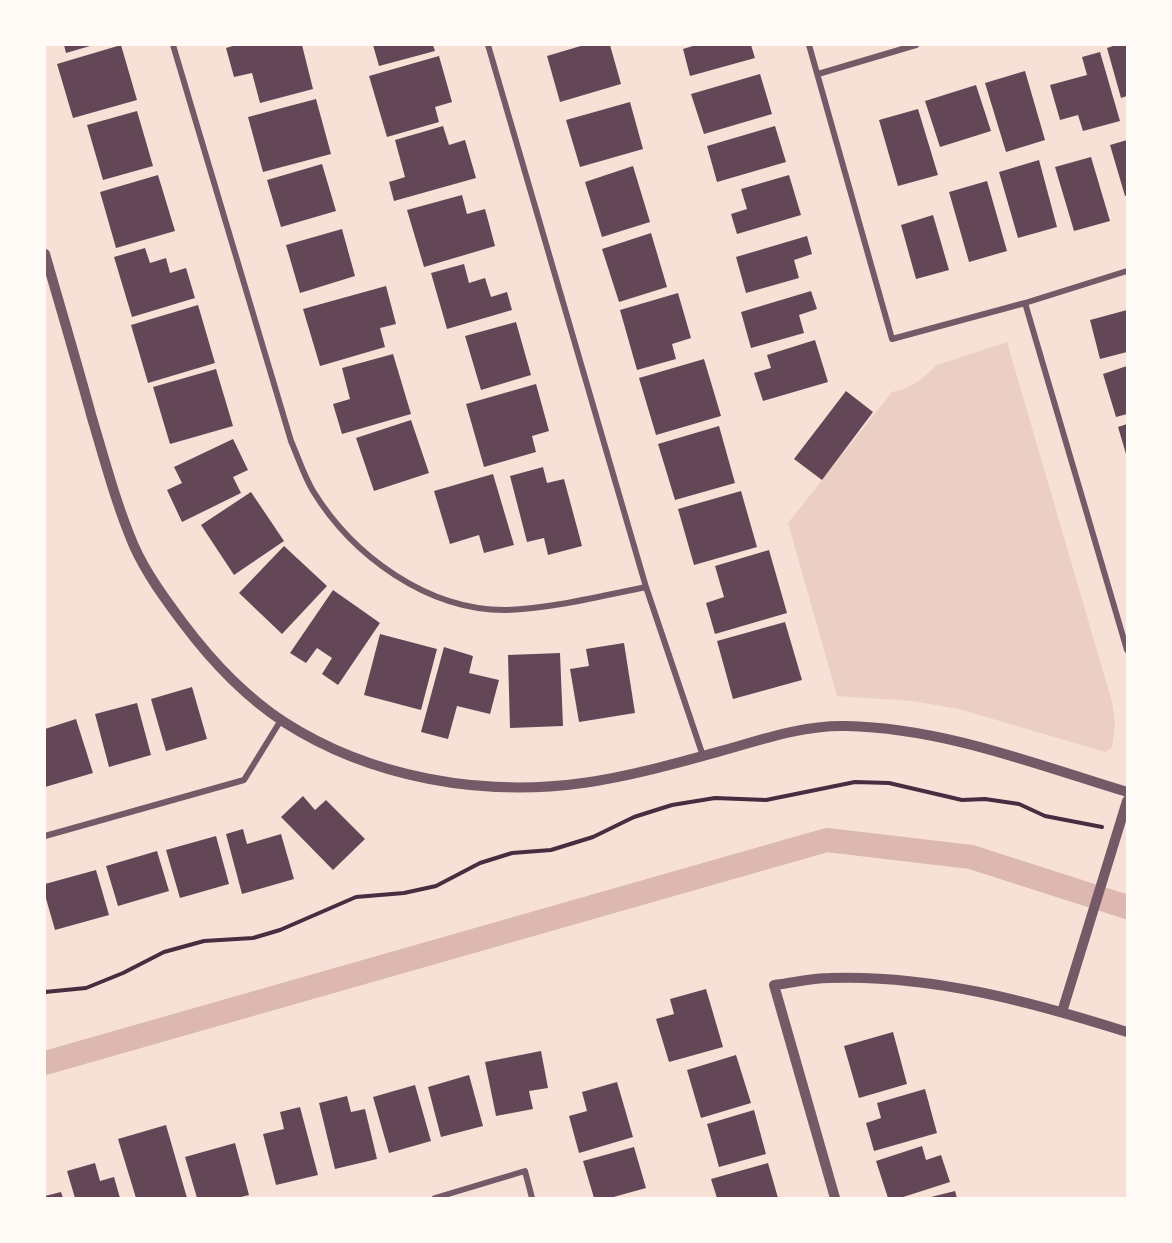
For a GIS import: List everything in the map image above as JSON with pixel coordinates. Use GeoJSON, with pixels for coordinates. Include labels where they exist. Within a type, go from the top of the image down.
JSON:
{"type":"FeatureCollection","features":[{"type":"Feature","properties":{"kind":"street"},"geometry":{"type":"LineString","coordinates":[[173,45],[291,441],[313,490],[345,534],[395,576],[451,602],[505,610],[557,605],[646,586]]}},
{"type":"Feature","properties":{"kind":"street"},"geometry":{"type":"LineString","coordinates":[[488,45],[646,586],[703,756]]}},
{"type":"Feature","properties":{"kind":"street"},"geometry":{"type":"LineString","coordinates":[[809,45],[892,339],[1025,303],[1127,271]]}},
{"type":"Feature","properties":{"kind":"street"},"geometry":{"type":"LineString","coordinates":[[818,74],[916,45]]}},
{"type":"Feature","properties":{"kind":"street"},"geometry":{"type":"LineString","coordinates":[[45,254],[114,491],[135,549],[163,597],[196,640],[234,681],[281,720],[327,747],[373,764],[424,777],[479,787],[532,788],[586,783],[703,756],[786,732],[843,726],[928,734],[985,748],[1127,792]]}},
{"type":"Feature","properties":{"kind":"street"},"geometry":{"type":"LineString","coordinates":[[1025,303],[1127,650]]}},
{"type":"Feature","properties":{"kind":"street"},"geometry":{"type":"LineString","coordinates":[[45,836],[244,780],[281,720]]}},
{"type":"Feature","properties":{"kind":"street"},"geometry":{"type":"LineString","coordinates":[[1062,1012],[1127,801]]}},
{"type":"Feature","properties":{"kind":"street"},"geometry":{"type":"LineString","coordinates":[[836,1198],[774,985],[828,978],[926,982],[1062,1012],[1127,1032]]}},
{"type":"Feature","properties":{"kind":"street"},"geometry":{"type":"LineString","coordinates":[[435,1198],[525,1171],[532,1198]]}},
{"type":"Feature","properties":{"kind":"path"},"geometry":{"type":"LineString","coordinates":[[45,992],[86,988],[123,974],[164,952],[204,941],[253,938],[280,930],[356,897],[436,886],[480,863],[512,853],[551,850],[592,837],[634,817],[672,805],[715,798],[766,800],[855,782],[889,783],[962,800],[985,799],[1019,804],[1046,816],[1118,831]]}},
{"type":"Feature","properties":{"kind":"shaded area"},"geometry":{"type":"Polygon","coordinates":[[[1007,342],[1112,702],[1115,724],[1112,748],[1105,752],[959,709],[912,701],[837,696],[788,523],[892,392],[905,389],[922,379],[937,365],[1007,342]]]}},
{"type":"Feature","properties":{"kind":"building"},"geometry":{"type":"Polygon","coordinates":[[[64,45],[90,45],[90,46],[66,53],[64,45]]]}},
{"type":"Feature","properties":{"kind":"building"},"geometry":{"type":"Polygon","coordinates":[[[121,45],[137,100],[73,118],[57,64],[121,45]]]}},
{"type":"Feature","properties":{"kind":"building"},"geometry":{"type":"Polygon","coordinates":[[[236,45],[302,45],[313,89],[260,103],[252,73],[234,77],[226,48],[236,45]]]}},
{"type":"Feature","properties":{"kind":"building"},"geometry":{"type":"Polygon","coordinates":[[[373,45],[433,45],[435,51],[379,66],[373,45]]]}},
{"type":"Feature","properties":{"kind":"building"},"geometry":{"type":"Polygon","coordinates":[[[584,45],[610,45],[621,84],[560,102],[547,56],[584,45]]]}},
{"type":"Feature","properties":{"kind":"building"},"geometry":{"type":"Polygon","coordinates":[[[696,45],[751,45],[755,58],[690,76],[683,49],[696,45]]]}},
{"type":"Feature","properties":{"kind":"building"},"geometry":{"type":"Polygon","coordinates":[[[1127,45],[1127,96],[1121,98],[1107,48],[1127,45]]]}},
{"type":"Feature","properties":{"kind":"building"},"geometry":{"type":"Polygon","coordinates":[[[1100,52],[1120,121],[1083,131],[1078,115],[1060,120],[1050,85],[1087,75],[1082,57],[1100,52]]]}},
{"type":"Feature","properties":{"kind":"building"},"geometry":{"type":"Polygon","coordinates":[[[439,56],[452,102],[435,107],[439,122],[387,137],[369,76],[439,56]]]}},
{"type":"Feature","properties":{"kind":"building"},"geometry":{"type":"Polygon","coordinates":[[[1025,71],[1045,140],[1006,152],[985,83],[1025,71]]]}},
{"type":"Feature","properties":{"kind":"building"},"geometry":{"type":"Polygon","coordinates":[[[760,74],[772,114],[704,134],[691,94],[760,74]]]}},
{"type":"Feature","properties":{"kind":"building"},"geometry":{"type":"Polygon","coordinates":[[[976,85],[991,131],[940,147],[925,101],[976,85]]]}},
{"type":"Feature","properties":{"kind":"building"},"geometry":{"type":"Polygon","coordinates":[[[316,99],[331,154],[263,172],[248,117],[316,99]]]}},
{"type":"Feature","properties":{"kind":"building"},"geometry":{"type":"Polygon","coordinates":[[[630,102],[643,149],[580,167],[566,120],[630,102]]]}},
{"type":"Feature","properties":{"kind":"building"},"geometry":{"type":"Polygon","coordinates":[[[918,109],[938,175],[898,186],[879,120],[918,109]]]}},
{"type":"Feature","properties":{"kind":"building"},"geometry":{"type":"Polygon","coordinates":[[[137,111],[153,166],[103,180],[87,125],[137,111]]]}},
{"type":"Feature","properties":{"kind":"building"},"geometry":{"type":"Polygon","coordinates":[[[443,126],[449,145],[465,140],[476,178],[394,201],[389,182],[405,177],[395,140],[443,126]]]}},
{"type":"Feature","properties":{"kind":"building"},"geometry":{"type":"Polygon","coordinates":[[[775,126],[786,162],[717,182],[707,146],[775,126]]]}},
{"type":"Feature","properties":{"kind":"building"},"geometry":{"type":"Polygon","coordinates":[[[1127,140],[1127,195],[1125,196],[1110,145],[1127,140]]]}},
{"type":"Feature","properties":{"kind":"building"},"geometry":{"type":"Polygon","coordinates":[[[1091,157],[1110,221],[1074,231],[1055,167],[1091,157]]]}},
{"type":"Feature","properties":{"kind":"building"},"geometry":{"type":"Polygon","coordinates":[[[1039,160],[1057,227],[1018,238],[999,172],[1039,160]]]}},
{"type":"Feature","properties":{"kind":"building"},"geometry":{"type":"Polygon","coordinates":[[[322,164],[336,211],[281,227],[267,180],[322,164]]]}},
{"type":"Feature","properties":{"kind":"building"},"geometry":{"type":"Polygon","coordinates":[[[633,166],[650,222],[602,237],[585,182],[633,166]]]}},
{"type":"Feature","properties":{"kind":"building"},"geometry":{"type":"Polygon","coordinates":[[[158,175],[175,231],[116,248],[100,192],[158,175]]]}},
{"type":"Feature","properties":{"kind":"building"},"geometry":{"type":"Polygon","coordinates":[[[789,175],[801,215],[737,234],[731,214],[747,209],[741,189],[789,175]]]}},
{"type":"Feature","properties":{"kind":"building"},"geometry":{"type":"Polygon","coordinates":[[[987,181],[1007,251],[969,262],[949,192],[987,181]]]}},
{"type":"Feature","properties":{"kind":"building"},"geometry":{"type":"Polygon","coordinates":[[[462,195],[467,214],[485,209],[495,246],[424,267],[407,210],[462,195]]]}},
{"type":"Feature","properties":{"kind":"building"},"geometry":{"type":"Polygon","coordinates":[[[933,215],[949,270],[916,279],[901,225],[933,215]]]}},
{"type":"Feature","properties":{"kind":"building"},"geometry":{"type":"Polygon","coordinates":[[[342,229],[355,276],[300,293],[286,245],[342,229]]]}},
{"type":"Feature","properties":{"kind":"building"},"geometry":{"type":"Polygon","coordinates":[[[651,233],[667,287],[619,302],[602,249],[651,233]]]}},
{"type":"Feature","properties":{"kind":"building"},"geometry":{"type":"Polygon","coordinates":[[[807,236],[812,254],[794,260],[799,278],[746,293],[736,257],[807,236]]]}},
{"type":"Feature","properties":{"kind":"building"},"geometry":{"type":"Polygon","coordinates":[[[145,248],[150,263],[166,258],[170,273],[186,268],[195,298],[132,317],[114,257],[145,248]]]}},
{"type":"Feature","properties":{"kind":"building"},"geometry":{"type":"Polygon","coordinates":[[[464,264],[469,283],[485,278],[491,297],[507,292],[512,310],[447,329],[431,273],[464,264]]]}},
{"type":"Feature","properties":{"kind":"building"},"geometry":{"type":"Polygon","coordinates":[[[386,286],[396,324],[380,328],[385,347],[320,366],[303,309],[386,286]]]}},
{"type":"Feature","properties":{"kind":"building"},"geometry":{"type":"Polygon","coordinates":[[[811,291],[817,309],[799,315],[804,333],[751,348],[741,312],[811,291]]]}},
{"type":"Feature","properties":{"kind":"building"},"geometry":{"type":"Polygon","coordinates":[[[678,293],[691,338],[672,344],[676,359],[637,370],[620,310],[678,293]]]}},
{"type":"Feature","properties":{"kind":"building"},"geometry":{"type":"Polygon","coordinates":[[[198,305],[215,363],[148,383],[131,325],[198,305]]]}},
{"type":"Feature","properties":{"kind":"building"},"geometry":{"type":"Polygon","coordinates":[[[1127,310],[1127,352],[1100,359],[1090,320],[1127,310]]]}},
{"type":"Feature","properties":{"kind":"building"},"geometry":{"type":"Polygon","coordinates":[[[516,322],[531,375],[481,390],[465,336],[516,322]]]}},
{"type":"Feature","properties":{"kind":"building"},"geometry":{"type":"Polygon","coordinates":[[[815,340],[828,382],[763,401],[754,373],[771,368],[767,355],[815,340]]]}},
{"type":"Feature","properties":{"kind":"building"},"geometry":{"type":"Polygon","coordinates":[[[393,354],[411,414],[342,434],[333,404],[350,399],[342,368],[393,354]]]}},
{"type":"Feature","properties":{"kind":"building"},"geometry":{"type":"Polygon","coordinates":[[[704,359],[721,416],[656,435],[639,378],[704,359]]]}},
{"type":"Feature","properties":{"kind":"building"},"geometry":{"type":"Polygon","coordinates":[[[1127,366],[1127,414],[1116,417],[1103,374],[1127,366]]]}},
{"type":"Feature","properties":{"kind":"building"},"geometry":{"type":"Polygon","coordinates":[[[216,369],[233,426],[170,444],[153,387],[216,369]]]}},
{"type":"Feature","properties":{"kind":"building"},"geometry":{"type":"Polygon","coordinates":[[[536,384],[549,431],[532,436],[536,452],[484,467],[466,404],[536,384]]]}},
{"type":"Feature","properties":{"kind":"building"},"geometry":{"type":"Polygon","coordinates":[[[846,391],[873,412],[822,480],[794,459],[846,391]]]}},
{"type":"Feature","properties":{"kind":"building"},"geometry":{"type":"Polygon","coordinates":[[[411,420],[429,473],[374,491],[356,438],[411,420]]]}},
{"type":"Feature","properties":{"kind":"building"},"geometry":{"type":"Polygon","coordinates":[[[1127,424],[1127,454],[1126,454],[1118,427],[1127,424]]]}},
{"type":"Feature","properties":{"kind":"building"},"geometry":{"type":"Polygon","coordinates":[[[719,426],[735,483],[675,500],[658,444],[719,426]]]}},
{"type":"Feature","properties":{"kind":"building"},"geometry":{"type":"Polygon","coordinates":[[[233,439],[248,470],[233,477],[241,493],[182,522],[167,490],[182,483],[174,467],[233,439]]]}},
{"type":"Feature","properties":{"kind":"building"},"geometry":{"type":"Polygon","coordinates":[[[543,467],[547,483],[564,479],[582,546],[548,555],[544,538],[527,542],[510,476],[543,467]]]}},
{"type":"Feature","properties":{"kind":"building"},"geometry":{"type":"Polygon","coordinates":[[[493,474],[514,545],[484,553],[479,535],[450,544],[434,491],[493,474]]]}},
{"type":"Feature","properties":{"kind":"building"},"geometry":{"type":"Polygon","coordinates":[[[741,491],[757,547],[694,565],[678,509],[741,491]]]}},
{"type":"Feature","properties":{"kind":"building"},"geometry":{"type":"Polygon","coordinates":[[[251,492],[284,541],[234,575],[201,525],[251,492]]]}},
{"type":"Feature","properties":{"kind":"building"},"geometry":{"type":"Polygon","coordinates":[[[284,546],[327,586],[282,634],[239,593],[284,546]]]}},
{"type":"Feature","properties":{"kind":"building"},"geometry":{"type":"Polygon","coordinates":[[[769,550],[787,613],[715,634],[706,603],[724,597],[715,566],[769,550]]]}},
{"type":"Feature","properties":{"kind":"building"},"geometry":{"type":"Polygon","coordinates":[[[333,590],[380,623],[338,685],[322,674],[332,658],[317,648],[306,663],[290,653],[333,590]]]}},
{"type":"Feature","properties":{"kind":"building"},"geometry":{"type":"Polygon","coordinates":[[[785,622],[802,680],[733,699],[717,641],[785,622]]]}},
{"type":"Feature","properties":{"kind":"building"},"geometry":{"type":"Polygon","coordinates":[[[380,634],[437,649],[421,710],[364,695],[380,634]]]}},
{"type":"Feature","properties":{"kind":"building"},"geometry":{"type":"Polygon","coordinates":[[[624,643],[635,713],[579,722],[570,669],[589,666],[586,649],[624,643]]]}},
{"type":"Feature","properties":{"kind":"building"},"geometry":{"type":"Polygon","coordinates":[[[444,647],[473,656],[469,673],[499,680],[490,714],[457,706],[448,739],[421,732],[444,647]]]}},
{"type":"Feature","properties":{"kind":"building"},"geometry":{"type":"Polygon","coordinates":[[[560,653],[563,726],[510,728],[508,655],[560,653]]]}},
{"type":"Feature","properties":{"kind":"building"},"geometry":{"type":"Polygon","coordinates":[[[192,687],[207,739],[166,751],[151,699],[192,687]]]}},
{"type":"Feature","properties":{"kind":"building"},"geometry":{"type":"Polygon","coordinates":[[[137,703],[151,755],[109,767],[95,714],[137,703]]]}},
{"type":"Feature","properties":{"kind":"building"},"geometry":{"type":"Polygon","coordinates":[[[76,719],[93,773],[45,787],[45,729],[76,719]]]}},
{"type":"Feature","properties":{"kind":"building"},"geometry":{"type":"Polygon","coordinates":[[[303,796],[315,810],[326,800],[365,839],[333,870],[281,817],[303,796]]]}},
{"type":"Feature","properties":{"kind":"building"},"geometry":{"type":"Polygon","coordinates":[[[243,829],[247,844],[281,834],[294,879],[242,894],[226,834],[243,829]]]}},
{"type":"Feature","properties":{"kind":"building"},"geometry":{"type":"Polygon","coordinates":[[[216,836],[229,884],[180,898],[166,850],[216,836]]]}},
{"type":"Feature","properties":{"kind":"building"},"geometry":{"type":"Polygon","coordinates":[[[157,851],[169,891],[118,906],[106,866],[157,851]]]}},
{"type":"Feature","properties":{"kind":"building"},"geometry":{"type":"Polygon","coordinates":[[[96,870],[109,915],[55,930],[45,895],[45,884],[96,870]]]}},
{"type":"Feature","properties":{"kind":"building"},"geometry":{"type":"Polygon","coordinates":[[[706,989],[723,1047],[669,1062],[656,1019],[674,1014],[670,999],[706,989]]]}},
{"type":"Feature","properties":{"kind":"building"},"geometry":{"type":"Polygon","coordinates":[[[893,1032],[907,1084],[859,1098],[844,1046],[893,1032]]]}},
{"type":"Feature","properties":{"kind":"building"},"geometry":{"type":"Polygon","coordinates":[[[541,1051],[548,1088],[529,1091],[533,1109],[496,1116],[485,1062],[541,1051]]]}},
{"type":"Feature","properties":{"kind":"building"},"geometry":{"type":"Polygon","coordinates":[[[736,1055],[751,1103],[701,1118],[687,1070],[736,1055]]]}},
{"type":"Feature","properties":{"kind":"building"},"geometry":{"type":"Polygon","coordinates":[[[469,1075],[483,1126],[441,1137],[428,1087],[469,1075]]]}},
{"type":"Feature","properties":{"kind":"building"},"geometry":{"type":"Polygon","coordinates":[[[617,1082],[633,1137],[579,1153],[569,1116],[587,1111],[582,1092],[617,1082]]]}},
{"type":"Feature","properties":{"kind":"building"},"geometry":{"type":"Polygon","coordinates":[[[415,1085],[431,1141],[389,1153],[373,1097],[415,1085]]]}},
{"type":"Feature","properties":{"kind":"building"},"geometry":{"type":"Polygon","coordinates":[[[925,1089],[937,1133],[874,1151],[866,1123],[881,1118],[877,1103],[925,1089]]]}},
{"type":"Feature","properties":{"kind":"building"},"geometry":{"type":"Polygon","coordinates":[[[347,1096],[351,1112],[365,1109],[377,1159],[335,1169],[319,1103],[347,1096]]]}},
{"type":"Feature","properties":{"kind":"building"},"geometry":{"type":"Polygon","coordinates":[[[300,1107],[318,1175],[276,1185],[263,1134],[284,1129],[280,1112],[300,1107]]]}},
{"type":"Feature","properties":{"kind":"building"},"geometry":{"type":"Polygon","coordinates":[[[754,1110],[766,1154],[719,1167],[707,1124],[754,1110]]]}},
{"type":"Feature","properties":{"kind":"building"},"geometry":{"type":"Polygon","coordinates":[[[166,1125],[187,1198],[136,1198],[118,1139],[166,1125]]]}},
{"type":"Feature","properties":{"kind":"building"},"geometry":{"type":"Polygon","coordinates":[[[235,1143],[249,1195],[237,1198],[197,1198],[185,1157],[235,1143]]]}},
{"type":"Feature","properties":{"kind":"building"},"geometry":{"type":"Polygon","coordinates":[[[922,1146],[926,1160],[941,1155],[950,1182],[900,1198],[888,1198],[876,1161],[922,1146]]]}},
{"type":"Feature","properties":{"kind":"building"},"geometry":{"type":"Polygon","coordinates":[[[634,1147],[646,1188],[610,1198],[594,1198],[583,1161],[634,1147]]]}},
{"type":"Feature","properties":{"kind":"building"},"geometry":{"type":"Polygon","coordinates":[[[95,1163],[100,1181],[114,1177],[120,1198],[75,1198],[67,1171],[95,1163]]]}},
{"type":"Feature","properties":{"kind":"building"},"geometry":{"type":"Polygon","coordinates":[[[768,1163],[778,1198],[717,1198],[711,1179],[768,1163]]]}},
{"type":"Feature","properties":{"kind":"building"},"geometry":{"type":"Polygon","coordinates":[[[955,1191],[957,1198],[931,1197],[955,1191]]]}},
{"type":"Feature","properties":{"kind":"building"},"geometry":{"type":"Polygon","coordinates":[[[61,1192],[63,1198],[45,1198],[45,1196],[61,1192]]]}},
{"type":"Feature","properties":{"kind":"waterway"},"geometry":{"type":"LineString","coordinates":[[45,1063],[827,840],[971,857],[1127,907]]}}]}
